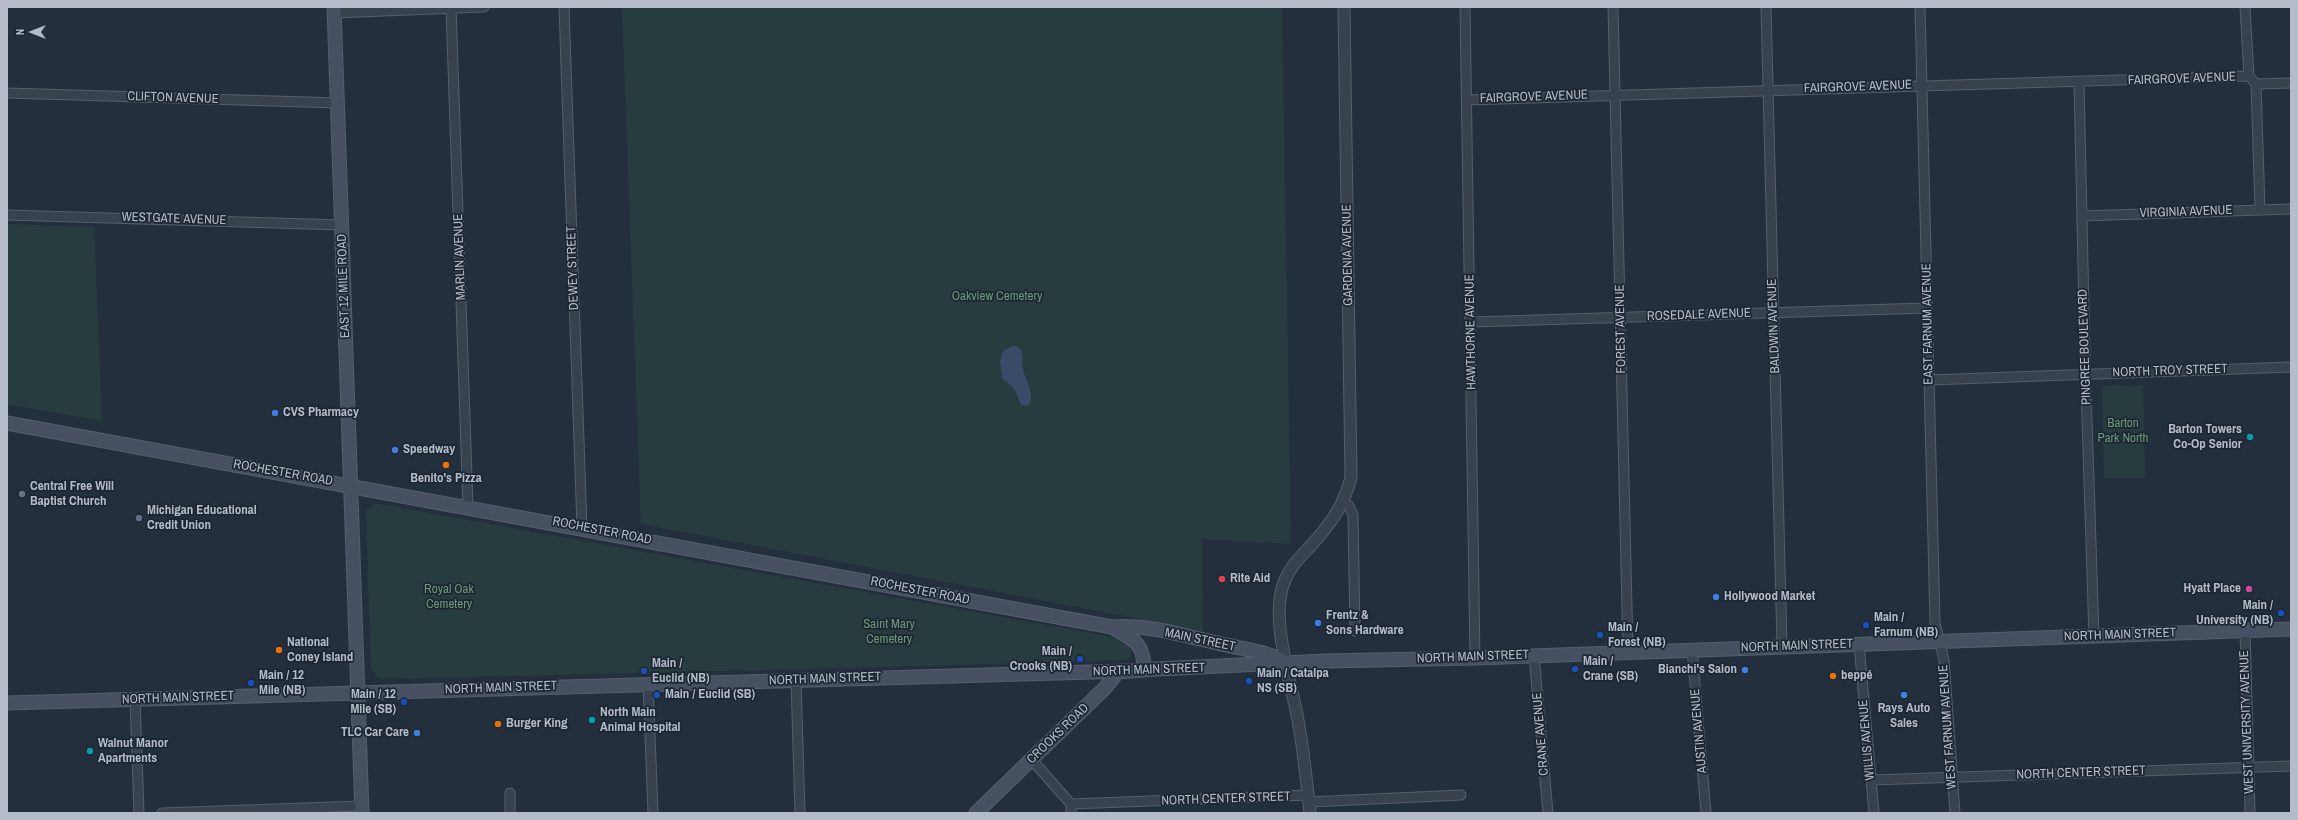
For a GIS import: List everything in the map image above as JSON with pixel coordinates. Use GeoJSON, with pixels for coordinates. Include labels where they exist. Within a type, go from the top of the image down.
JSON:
{"type":"FeatureCollection","features":[{"type":"Feature","properties":{"kind":"main road","name":"EAST 12 MILE ROAD"},"geometry":{"type":"LineString","coordinates":[[334,10],[339,103],[362,809]]}},
{"type":"Feature","properties":{"kind":"main road","name":"ROCHESTER ROAD"},"geometry":{"type":"LineString","coordinates":[[7,423],[1112,627],[1137,642],[1143,653],[1144,670]]}},
{"type":"Feature","properties":{"kind":"main road","name":"MAIN STREET"},"geometry":{"type":"LineString","coordinates":[[1112,627],[1125,626],[1179,635],[1266,653],[1286,663]]}},
{"type":"Feature","properties":{"kind":"main road","name":"NORTH MAIN STREET"},"geometry":{"type":"LineString","coordinates":[[1144,670],[1286,663],[1475,658],[1628,651],[2291,629]]}},
{"type":"Feature","properties":{"kind":"main road"},"geometry":{"type":"LineString","coordinates":[[1118,672],[1144,670]]}},
{"type":"Feature","properties":{"kind":"main road","name":"NORTH MAIN STREET"},"geometry":{"type":"LineString","coordinates":[[7,703],[358,692],[1118,672]]}},
{"type":"Feature","properties":{"kind":"main road","name":"CROOKS ROAD"},"geometry":{"type":"LineString","coordinates":[[976,813],[1105,688],[1118,672]]}},
{"type":"Feature","properties":{"kind":"street"},"geometry":{"type":"LineString","coordinates":[[334,10],[484,7]]}},
{"type":"Feature","properties":{"kind":"street","name":"DEWEY STREET"},"geometry":{"type":"LineString","coordinates":[[564,7],[582,528]]}},
{"type":"Feature","properties":{"kind":"street","name":"GARDENIA AVENUE"},"geometry":{"type":"LineString","coordinates":[[1309,803],[1303,751],[1280,634],[1280,597],[1284,581],[1296,560],[1314,543],[1344,502],[1351,477],[1352,462],[1344,7]]}},
{"type":"Feature","properties":{"kind":"street","name":"HAWTHORNE AVENUE"},"geometry":{"type":"LineString","coordinates":[[1465,7],[1475,658]]}},
{"type":"Feature","properties":{"kind":"street","name":"FOREST AVENUE"},"geometry":{"type":"LineString","coordinates":[[1612,7],[1628,651]]}},
{"type":"Feature","properties":{"kind":"street","name":"BALDWIN AVENUE"},"geometry":{"type":"LineString","coordinates":[[1766,7],[1782,646]]}},
{"type":"Feature","properties":{"kind":"street","name":"EAST FARNUM AVENUE"},"geometry":{"type":"LineString","coordinates":[[1920,7],[1935,623],[1940,641]]}},
{"type":"Feature","properties":{"kind":"street"},"geometry":{"type":"LineString","coordinates":[[2245,7],[2249,76],[2256,84],[2260,210]]}},
{"type":"Feature","properties":{"kind":"street","name":"MARLIN AVENUE"},"geometry":{"type":"LineString","coordinates":[[451,8],[468,507]]}},
{"type":"Feature","properties":{"kind":"street","name":"FAIRGROVE AVENUE"},"geometry":{"type":"LineString","coordinates":[[1467,100],[1615,94],[2249,76]]}},
{"type":"Feature","properties":{"kind":"street","name":"PINGREE BOULEVARD"},"geometry":{"type":"LineString","coordinates":[[2079,82],[2094,636]]}},
{"type":"Feature","properties":{"kind":"street","name":"FAIRGROVE AVENUE"},"geometry":{"type":"LineString","coordinates":[[2256,84],[2291,83]]}},
{"type":"Feature","properties":{"kind":"street","name":"CLIFTON AVENUE"},"geometry":{"type":"LineString","coordinates":[[7,93],[339,103]]}},
{"type":"Feature","properties":{"kind":"street","name":"VIRGINIA AVENUE"},"geometry":{"type":"LineString","coordinates":[[2082,216],[2291,210]]}},
{"type":"Feature","properties":{"kind":"street","name":"WESTGATE AVENUE"},"geometry":{"type":"LineString","coordinates":[[7,215],[342,225]]}},
{"type":"Feature","properties":{"kind":"street","name":"ROSEDALE AVENUE"},"geometry":{"type":"LineString","coordinates":[[1470,322],[1927,308]]}},
{"type":"Feature","properties":{"kind":"street","name":"NORTH TROY STREET"},"geometry":{"type":"LineString","coordinates":[[1929,380],[2086,373],[2291,367]]}},
{"type":"Feature","properties":{"kind":"street"},"geometry":{"type":"LineString","coordinates":[[1344,502],[1349,506],[1353,514],[1355,631]]}},
{"type":"Feature","properties":{"kind":"street","name":"WEST UNIVERSITY AVENUE"},"geometry":{"type":"LineString","coordinates":[[2245,631],[2250,813]]}},
{"type":"Feature","properties":{"kind":"street","name":"WEST FARNUM AVENUE"},"geometry":{"type":"LineString","coordinates":[[1940,641],[1944,660],[1955,813]]}},
{"type":"Feature","properties":{"kind":"street","name":"WILLIS AVENUE"},"geometry":{"type":"LineString","coordinates":[[1859,644],[1874,813]]}},
{"type":"Feature","properties":{"kind":"street","name":"AUSTIN AVENUE"},"geometry":{"type":"LineString","coordinates":[[1692,649],[1706,813]]}},
{"type":"Feature","properties":{"kind":"street","name":"CRANE AVENUE"},"geometry":{"type":"LineString","coordinates":[[1534,655],[1548,813]]}},
{"type":"Feature","properties":{"kind":"street"},"geometry":{"type":"LineString","coordinates":[[796,680],[800,813]]}},
{"type":"Feature","properties":{"kind":"street"},"geometry":{"type":"LineString","coordinates":[[648,684],[653,813]]}},
{"type":"Feature","properties":{"kind":"street"},"geometry":{"type":"LineString","coordinates":[[135,699],[139,813]]}},
{"type":"Feature","properties":{"kind":"street"},"geometry":{"type":"LineString","coordinates":[[1032,760],[1071,808]]}},
{"type":"Feature","properties":{"kind":"street","name":"NORTH CENTER STREET"},"geometry":{"type":"LineString","coordinates":[[1871,780],[2291,766]]}},
{"type":"Feature","properties":{"kind":"street"},"geometry":{"type":"LineString","coordinates":[[510,793],[510,813]]}},
{"type":"Feature","properties":{"kind":"street","name":"NORTH CENTER STREET"},"geometry":{"type":"LineString","coordinates":[[1071,808],[1309,803],[1461,795]]}},
{"type":"Feature","properties":{"kind":"street"},"geometry":{"type":"LineString","coordinates":[[162,813],[362,809]]}},
{"type":"Feature","properties":{"kind":"green space","name":"Oakview Cemetery"},"geometry":{"type":"Polygon","coordinates":[[[622,7],[1282,7],[1291,544],[1202,539],[1203,631],[641,524],[622,7]]]}},
{"type":"Feature","properties":{"kind":"green space"},"geometry":{"type":"Polygon","coordinates":[[[7,224],[94,227],[102,421],[7,404],[7,224]]]}},
{"type":"Feature","properties":{"kind":"green space","name":"Barton Park North"},"geometry":{"type":"Polygon","coordinates":[[[2143,385],[2145,478],[2104,478],[2102,386],[2143,385]]]}},
{"type":"Feature","properties":{"kind":"green space","name":"Royal Oak Cemetery"},"geometry":{"type":"Polygon","coordinates":[[[375,503],[1113,637],[1131,645],[1131,657],[1127,660],[380,679],[371,669],[366,512],[375,503]]]}},
{"type":"Feature","properties":{"kind":"water"},"geometry":{"type":"Polygon","coordinates":[[[1012,346],[1019,347],[1022,352],[1022,367],[1031,393],[1028,406],[1021,405],[1015,390],[1002,378],[1000,361],[1003,351],[1012,346]]]}},
{"type":"Feature","properties":{"kind":"place","name":"CVS Pharmacy"},"geometry":{"type":"Point","coordinates":[275,413]}},
{"type":"Feature","properties":{"kind":"place","name":"Barton Towers Co-Op Senior"},"geometry":{"type":"Point","coordinates":[2250,437]}},
{"type":"Feature","properties":{"kind":"place","name":"Speedway"},"geometry":{"type":"Point","coordinates":[395,450]}},
{"type":"Feature","properties":{"kind":"place","name":"Benito's Pizza"},"geometry":{"type":"Point","coordinates":[446,465]}},
{"type":"Feature","properties":{"kind":"place","name":"Central Free Will Baptist Church"},"geometry":{"type":"Point","coordinates":[22,494]}},
{"type":"Feature","properties":{"kind":"place","name":"Michigan Educational Credit Union"},"geometry":{"type":"Point","coordinates":[139,518]}},
{"type":"Feature","properties":{"kind":"place","name":"Rite Aid"},"geometry":{"type":"Point","coordinates":[1222,579]}},
{"type":"Feature","properties":{"kind":"place","name":"Hyatt Place"},"geometry":{"type":"Point","coordinates":[2249,589]}},
{"type":"Feature","properties":{"kind":"place","name":"Hollywood Market"},"geometry":{"type":"Point","coordinates":[1716,597]}},
{"type":"Feature","properties":{"kind":"place","name":"Main / University (NB)"},"geometry":{"type":"Point","coordinates":[2281,613]}},
{"type":"Feature","properties":{"kind":"place","name":"Frentz & Sons Hardware"},"geometry":{"type":"Point","coordinates":[1318,623]}},
{"type":"Feature","properties":{"kind":"place","name":"Main / Farnum (NB)"},"geometry":{"type":"Point","coordinates":[1866,625]}},
{"type":"Feature","properties":{"kind":"place","name":"Main / Forest (NB)"},"geometry":{"type":"Point","coordinates":[1600,635]}},
{"type":"Feature","properties":{"kind":"place","name":"National Coney Island"},"geometry":{"type":"Point","coordinates":[279,650]}},
{"type":"Feature","properties":{"kind":"place","name":"Main / Crooks (NB)"},"geometry":{"type":"Point","coordinates":[1080,659]}},
{"type":"Feature","properties":{"kind":"place","name":"Main / Crane (SB)"},"geometry":{"type":"Point","coordinates":[1575,669]}},
{"type":"Feature","properties":{"kind":"place","name":"Bianchi's Salon"},"geometry":{"type":"Point","coordinates":[1745,670]}},
{"type":"Feature","properties":{"kind":"place","name":"Main / Euclid (NB)"},"geometry":{"type":"Point","coordinates":[644,671]}},
{"type":"Feature","properties":{"kind":"place","name":"beppé"},"geometry":{"type":"Point","coordinates":[1833,676]}},
{"type":"Feature","properties":{"kind":"place","name":"Main / Catalpa NS (SB)"},"geometry":{"type":"Point","coordinates":[1249,681]}},
{"type":"Feature","properties":{"kind":"place","name":"Main / 12 Mile (NB)"},"geometry":{"type":"Point","coordinates":[251,683]}},
{"type":"Feature","properties":{"kind":"place","name":"Main / Euclid (SB)"},"geometry":{"type":"Point","coordinates":[657,695]}},
{"type":"Feature","properties":{"kind":"place","name":"Rays Auto Sales"},"geometry":{"type":"Point","coordinates":[1904,695]}},
{"type":"Feature","properties":{"kind":"place","name":"Main / 12 Mile (SB)"},"geometry":{"type":"Point","coordinates":[404,702]}},
{"type":"Feature","properties":{"kind":"place","name":"North Main Animal Hospital"},"geometry":{"type":"Point","coordinates":[592,720]}},
{"type":"Feature","properties":{"kind":"place","name":"Burger King"},"geometry":{"type":"Point","coordinates":[498,724]}},
{"type":"Feature","properties":{"kind":"place","name":"TLC Car Care"},"geometry":{"type":"Point","coordinates":[417,733]}},
{"type":"Feature","properties":{"kind":"place","name":"Walnut Manor Apartments"},"geometry":{"type":"Point","coordinates":[90,751]}},
{"type":"Feature","properties":{"kind":"park label","name":"Saint Mary Cemetery"},"geometry":{"type":"Point","coordinates":[889,632]}}]}
